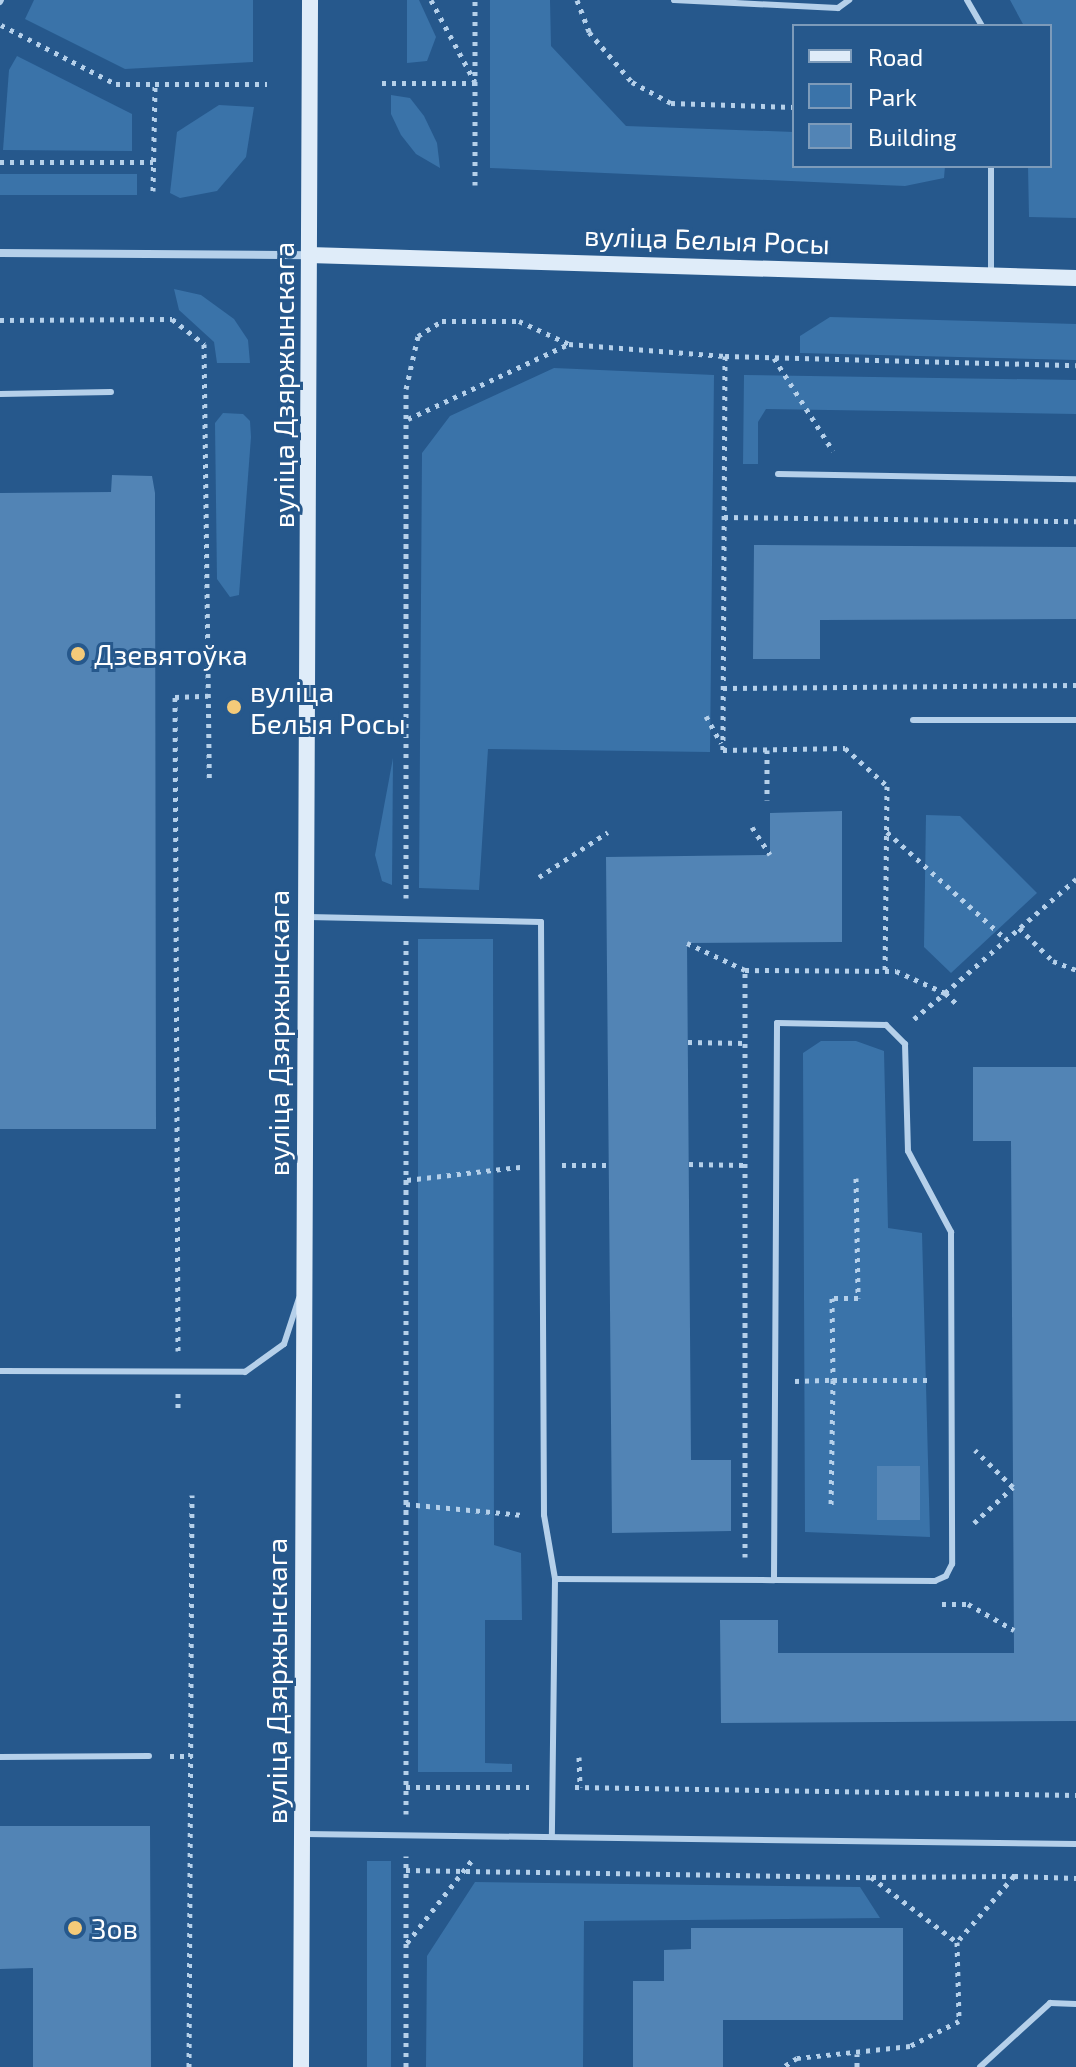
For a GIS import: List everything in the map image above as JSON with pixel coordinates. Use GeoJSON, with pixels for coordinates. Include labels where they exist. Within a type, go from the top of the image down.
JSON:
{"type":"FeatureCollection","features":[{"type":"Feature","properties":{"kind":"main road","name":"вуліца Дзяржынскага"},"geometry":{"type":"LineString","coordinates":[[301,2067],[310,0]]}},
{"type":"Feature","properties":{"kind":"main road","name":"вуліца Белыя Росы"},"geometry":{"type":"LineString","coordinates":[[309,255],[1076,278]]}},
{"type":"Feature","properties":{"kind":"street","name":"вуліца Белыя Росы"},"geometry":{"type":"LineString","coordinates":[[0,253],[309,255]]}},
{"type":"Feature","properties":{"kind":"lane"},"geometry":{"type":"LineString","coordinates":[[674,0],[838,8],[849,0]]}},
{"type":"Feature","properties":{"kind":"lane"},"geometry":{"type":"LineString","coordinates":[[967,0],[981,24]]}},
{"type":"Feature","properties":{"kind":"lane"},"geometry":{"type":"LineString","coordinates":[[991,168],[991,276]]}},
{"type":"Feature","properties":{"kind":"lane"},"geometry":{"type":"LineString","coordinates":[[0,394],[111,392]]}},
{"type":"Feature","properties":{"kind":"lane"},"geometry":{"type":"LineString","coordinates":[[778,474],[1076,479]]}},
{"type":"Feature","properties":{"kind":"lane"},"geometry":{"type":"LineString","coordinates":[[913,720],[1076,720]]}},
{"type":"Feature","properties":{"kind":"lane"},"geometry":{"type":"LineString","coordinates":[[304,917],[541,922],[544,1515],[555,1579],[552,1837]]}},
{"type":"Feature","properties":{"kind":"lane"},"geometry":{"type":"LineString","coordinates":[[555,1579],[935,1581],[946,1576],[952,1564],[951,1232],[908,1151],[905,1044],[898,1032],[886,1025],[777,1023],[774,1580]]}},
{"type":"Feature","properties":{"kind":"lane"},"geometry":{"type":"LineString","coordinates":[[0,1371],[245,1372],[284,1344],[303,1283]]}},
{"type":"Feature","properties":{"kind":"lane"},"geometry":{"type":"LineString","coordinates":[[0,1757],[149,1756]]}},
{"type":"Feature","properties":{"kind":"lane"},"geometry":{"type":"LineString","coordinates":[[301,1834],[1076,1844]]}},
{"type":"Feature","properties":{"kind":"lane"},"geometry":{"type":"LineString","coordinates":[[980,2067],[1050,2003],[1076,2004]]}},
{"type":"Feature","properties":{"kind":"path"},"geometry":{"type":"LineString","coordinates":[[431,0],[475,83]]}},
{"type":"Feature","properties":{"kind":"path"},"geometry":{"type":"LineString","coordinates":[[475,0],[475,185]]}},
{"type":"Feature","properties":{"kind":"path"},"geometry":{"type":"LineString","coordinates":[[577,0],[589,32],[632,82],[671,103],[792,107]]}},
{"type":"Feature","properties":{"kind":"path"},"geometry":{"type":"LineString","coordinates":[[0,24],[116,84],[267,84]]}},
{"type":"Feature","properties":{"kind":"path"},"geometry":{"type":"LineString","coordinates":[[382,83],[475,83]]}},
{"type":"Feature","properties":{"kind":"path"},"geometry":{"type":"LineString","coordinates":[[153,191],[155,84]]}},
{"type":"Feature","properties":{"kind":"path"},"geometry":{"type":"LineString","coordinates":[[0,162],[153,162]]}},
{"type":"Feature","properties":{"kind":"path"},"geometry":{"type":"LineString","coordinates":[[0,320],[172,319],[204,344],[209,779]]}},
{"type":"Feature","properties":{"kind":"path"},"geometry":{"type":"LineString","coordinates":[[406,2067],[406,389],[418,336],[442,321],[519,321],[569,344],[725,356],[1076,365]]}},
{"type":"Feature","properties":{"kind":"path"},"geometry":{"type":"LineString","coordinates":[[408,419],[569,344]]}},
{"type":"Feature","properties":{"kind":"path"},"geometry":{"type":"LineString","coordinates":[[725,356],[723,750],[845,748],[887,786],[885,971]]}},
{"type":"Feature","properties":{"kind":"path"},"geometry":{"type":"LineString","coordinates":[[774,357],[849,475]]}},
{"type":"Feature","properties":{"kind":"path"},"geometry":{"type":"LineString","coordinates":[[724,517],[1076,521]]}},
{"type":"Feature","properties":{"kind":"path"},"geometry":{"type":"LineString","coordinates":[[723,688],[1076,685]]}},
{"type":"Feature","properties":{"kind":"path"},"geometry":{"type":"LineString","coordinates":[[178,1413],[175,697],[208,696]]}},
{"type":"Feature","properties":{"kind":"path"},"geometry":{"type":"LineString","coordinates":[[706,716],[723,745]]}},
{"type":"Feature","properties":{"kind":"path"},"geometry":{"type":"LineString","coordinates":[[767,750],[767,800]]}},
{"type":"Feature","properties":{"kind":"path"},"geometry":{"type":"LineString","coordinates":[[752,827],[770,855]]}},
{"type":"Feature","properties":{"kind":"path"},"geometry":{"type":"LineString","coordinates":[[886,831],[1006,939]]}},
{"type":"Feature","properties":{"kind":"path"},"geometry":{"type":"LineString","coordinates":[[539,877],[608,832]]}},
{"type":"Feature","properties":{"kind":"path"},"geometry":{"type":"LineString","coordinates":[[898,1032],[1076,879]]}},
{"type":"Feature","properties":{"kind":"path"},"geometry":{"type":"LineString","coordinates":[[1019,928],[1053,961],[1076,970]]}},
{"type":"Feature","properties":{"kind":"path"},"geometry":{"type":"LineString","coordinates":[[687,943],[745,970],[885,971],[945,993],[958,1005]]}},
{"type":"Feature","properties":{"kind":"path"},"geometry":{"type":"LineString","coordinates":[[745,970],[745,1580]]}},
{"type":"Feature","properties":{"kind":"path"},"geometry":{"type":"LineString","coordinates":[[688,1042],[745,1043]]}},
{"type":"Feature","properties":{"kind":"path"},"geometry":{"type":"LineString","coordinates":[[689,1164],[744,1165]]}},
{"type":"Feature","properties":{"kind":"path"},"geometry":{"type":"LineString","coordinates":[[406,1180],[543,1165],[609,1165]]}},
{"type":"Feature","properties":{"kind":"path"},"geometry":{"type":"LineString","coordinates":[[831,1505],[832,1298],[858,1298],[856,1178]]}},
{"type":"Feature","properties":{"kind":"path"},"geometry":{"type":"LineString","coordinates":[[775,1381],[918,1380]]}},
{"type":"Feature","properties":{"kind":"path"},"geometry":{"type":"LineString","coordinates":[[967,1443],[1013,1487],[967,1529]]}},
{"type":"Feature","properties":{"kind":"path"},"geometry":{"type":"LineString","coordinates":[[189,2067],[192,1495]]}},
{"type":"Feature","properties":{"kind":"path"},"geometry":{"type":"LineString","coordinates":[[406,1504],[484,1515],[544,1515]]}},
{"type":"Feature","properties":{"kind":"path"},"geometry":{"type":"LineString","coordinates":[[936,1604],[968,1604],[1014,1630]]}},
{"type":"Feature","properties":{"kind":"path"},"geometry":{"type":"LineString","coordinates":[[579,1741],[580,1787]]}},
{"type":"Feature","properties":{"kind":"path"},"geometry":{"type":"LineString","coordinates":[[406,1787],[1076,1795]]}},
{"type":"Feature","properties":{"kind":"path"},"geometry":{"type":"LineString","coordinates":[[406,1944],[459,1871],[500,1836]]}},
{"type":"Feature","properties":{"kind":"path"},"geometry":{"type":"LineString","coordinates":[[406,1870],[1076,1878]]}},
{"type":"Feature","properties":{"kind":"path"},"geometry":{"type":"LineString","coordinates":[[783,2067],[797,2058],[910,2046],[959,2021],[957,1942],[1014,1876]]}},
{"type":"Feature","properties":{"kind":"path"},"geometry":{"type":"LineString","coordinates":[[871,1877],[957,1942]]}},
{"type":"Feature","properties":{"kind":"path"},"geometry":{"type":"LineString","coordinates":[[857,2054],[857,2067]]}},
{"type":"Feature","properties":{"kind":"green space"},"geometry":{"type":"Polygon","coordinates":[[[34,0],[253,0],[253,62],[125,69],[25,19],[34,0]]]}},
{"type":"Feature","properties":{"kind":"green space"},"geometry":{"type":"Polygon","coordinates":[[[407,0],[419,0],[436,37],[427,61],[407,63],[407,0]]]}},
{"type":"Feature","properties":{"kind":"green space"},"geometry":{"type":"Polygon","coordinates":[[[490,0],[550,0],[551,46],[626,126],[792,132],[792,168],[945,168],[944,178],[905,186],[490,168],[490,0]]]}},
{"type":"Feature","properties":{"kind":"green space"},"geometry":{"type":"Polygon","coordinates":[[[1010,0],[1076,0],[1076,218],[1029,217],[1028,168],[1052,168],[1052,24],[1023,24],[1010,0]]]}},
{"type":"Feature","properties":{"kind":"green space"},"geometry":{"type":"Polygon","coordinates":[[[17,56],[132,114],[132,151],[3,150],[9,70],[17,56]]]}},
{"type":"Feature","properties":{"kind":"green space"},"geometry":{"type":"Polygon","coordinates":[[[391,95],[410,98],[424,116],[437,143],[440,168],[416,154],[401,135],[391,114],[391,95]]]}},
{"type":"Feature","properties":{"kind":"green space"},"geometry":{"type":"Polygon","coordinates":[[[219,105],[254,107],[246,157],[217,191],[180,198],[170,193],[177,132],[219,105]]]}},
{"type":"Feature","properties":{"kind":"green space"},"geometry":{"type":"Polygon","coordinates":[[[0,174],[137,174],[137,195],[0,195],[0,174]]]}},
{"type":"Feature","properties":{"kind":"green space"},"geometry":{"type":"Polygon","coordinates":[[[174,289],[201,295],[234,319],[248,340],[250,363],[217,363],[214,342],[179,310],[174,289]]]}},
{"type":"Feature","properties":{"kind":"green space"},"geometry":{"type":"Polygon","coordinates":[[[830,317],[1076,324],[1076,360],[800,353],[800,336],[830,317]]]}},
{"type":"Feature","properties":{"kind":"green space"},"geometry":{"type":"Polygon","coordinates":[[[554,368],[714,375],[710,752],[488,749],[479,890],[419,888],[422,453],[450,416],[554,368]]]}},
{"type":"Feature","properties":{"kind":"green space"},"geometry":{"type":"Polygon","coordinates":[[[744,375],[1076,380],[1076,414],[766,409],[758,422],[758,464],[743,464],[744,375]]]}},
{"type":"Feature","properties":{"kind":"green space"},"geometry":{"type":"Polygon","coordinates":[[[223,413],[243,414],[250,421],[251,437],[239,595],[230,597],[217,579],[215,423],[223,413]]]}},
{"type":"Feature","properties":{"kind":"green space"},"geometry":{"type":"Polygon","coordinates":[[[393,758],[392,885],[382,881],[375,855],[393,758]]]}},
{"type":"Feature","properties":{"kind":"green space"},"geometry":{"type":"Polygon","coordinates":[[[926,815],[960,816],[1037,893],[951,973],[924,947],[926,815]]]}},
{"type":"Feature","properties":{"kind":"green space"},"geometry":{"type":"Polygon","coordinates":[[[418,939],[493,939],[494,1545],[521,1553],[522,1620],[485,1620],[485,1763],[512,1764],[512,1772],[418,1772],[418,939]]]}},
{"type":"Feature","properties":{"kind":"green space"},"geometry":{"type":"Polygon","coordinates":[[[821,1041],[856,1041],[884,1051],[888,1228],[922,1233],[930,1537],[805,1532],[803,1053],[821,1041]]]}},
{"type":"Feature","properties":{"kind":"green space"},"geometry":{"type":"Polygon","coordinates":[[[367,1861],[391,1861],[391,2067],[367,2067],[367,1861]]]}},
{"type":"Feature","properties":{"kind":"green space"},"geometry":{"type":"Polygon","coordinates":[[[475,1882],[860,1887],[880,1918],[584,1921],[583,2067],[426,2067],[427,1956],[475,1882]]]}},
{"type":"Feature","properties":{"kind":"building","name":"Дзевятоўка"},"geometry":{"type":"Polygon","coordinates":[[[112,475],[152,476],[155,493],[156,1129],[0,1129],[0,493],[111,492],[112,475]]]}},
{"type":"Feature","properties":{"kind":"building"},"geometry":{"type":"Polygon","coordinates":[[[754,545],[1076,547],[1076,619],[820,620],[820,659],[753,659],[754,545]]]}},
{"type":"Feature","properties":{"kind":"building"},"geometry":{"type":"Polygon","coordinates":[[[842,811],[842,942],[687,943],[691,1460],[731,1460],[731,1531],[612,1533],[606,857],[770,855],[770,813],[842,811]]]}},
{"type":"Feature","properties":{"kind":"building"},"geometry":{"type":"Polygon","coordinates":[[[973,1067],[1076,1067],[1076,1721],[721,1723],[720,1620],[778,1620],[778,1653],[1014,1653],[1011,1141],[973,1141],[973,1067]]]}},
{"type":"Feature","properties":{"kind":"building"},"geometry":{"type":"Polygon","coordinates":[[[877,1466],[920,1466],[920,1520],[877,1520],[877,1466]]]}},
{"type":"Feature","properties":{"kind":"building","name":"Зов"},"geometry":{"type":"Polygon","coordinates":[[[0,1826],[150,1826],[151,2067],[33,2067],[33,1968],[0,1969],[0,1826]]]}},
{"type":"Feature","properties":{"kind":"building"},"geometry":{"type":"Polygon","coordinates":[[[691,1928],[903,1928],[903,2020],[723,2020],[723,2067],[633,2067],[633,1981],[664,1981],[664,1950],[691,1949],[691,1928]]]}},
{"type":"Feature","properties":{"kind":"place","name":"Дзевятоўка"},"geometry":{"type":"Point","coordinates":[78,654]}},
{"type":"Feature","properties":{"kind":"place","name":"вуліца Белыя Росы"},"geometry":{"type":"Point","coordinates":[234,707]}},
{"type":"Feature","properties":{"kind":"place","name":"Зов"},"geometry":{"type":"Point","coordinates":[75,1928]}}]}
